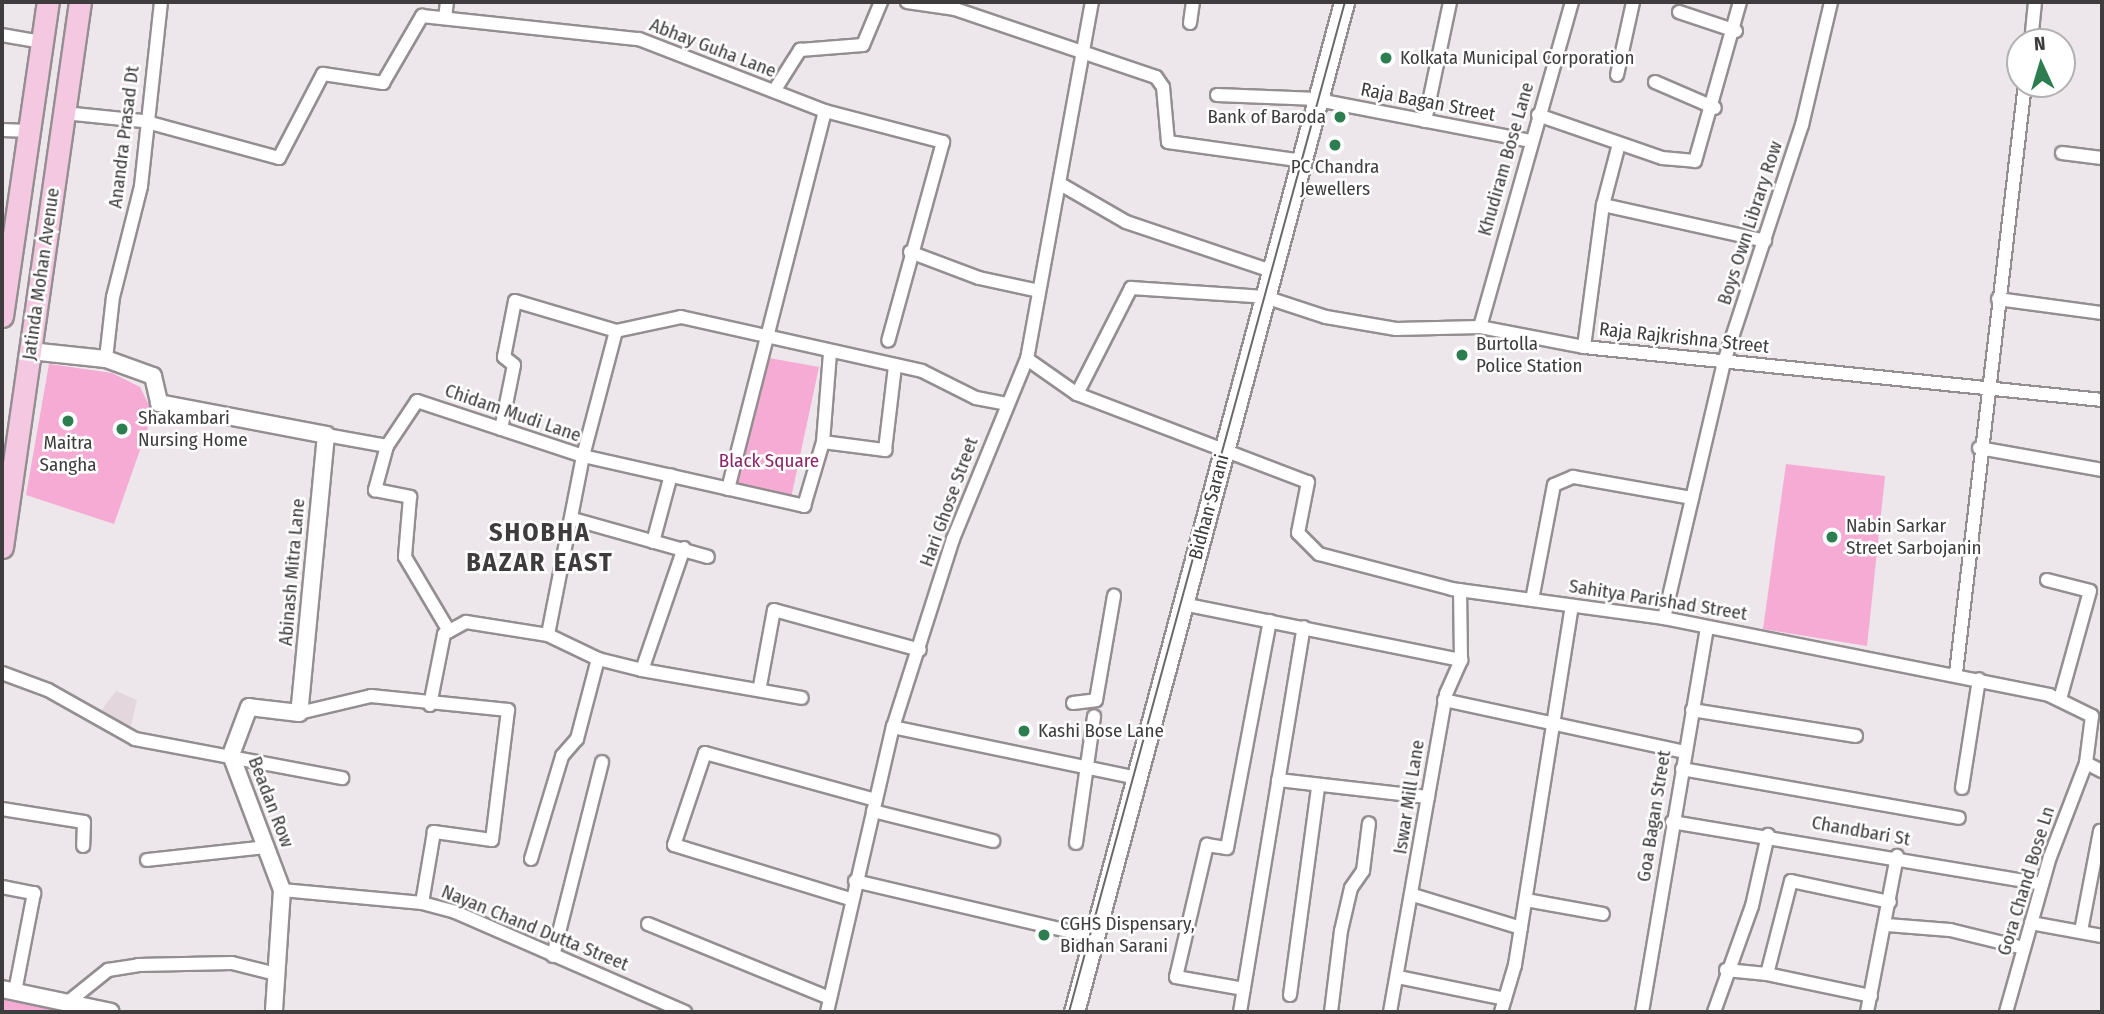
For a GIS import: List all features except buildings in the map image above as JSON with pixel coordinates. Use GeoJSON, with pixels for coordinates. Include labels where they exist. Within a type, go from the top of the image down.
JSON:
{"type":"FeatureCollection","features":[{"type":"Feature","properties":{"kind":"main road"},"geometry":{"type":"LineString","coordinates":[[2,316],[7,239],[48,2]]}},
{"type":"Feature","properties":{"kind":"main road","name":"Jatinda Mohan Avenue"},"geometry":{"type":"LineString","coordinates":[[2,547],[80,2]]}},
{"type":"Feature","properties":{"kind":"main road","name":"Bidhan Sarani"},"geometry":{"type":"LineString","coordinates":[[1074,1012],[1265,298],[1275,272],[1344,2]]}},
{"type":"Feature","properties":{"kind":"street","name":"Anandra Prasad Dt"},"geometry":{"type":"LineString","coordinates":[[106,359],[113,297],[141,186],[143,121],[161,2]]}},
{"type":"Feature","properties":{"kind":"street"},"geometry":{"type":"LineString","coordinates":[[445,18],[447,2]]}},
{"type":"Feature","properties":{"kind":"street"},"geometry":{"type":"LineString","coordinates":[[774,91],[800,50],[863,45],[881,2]]}},
{"type":"Feature","properties":{"kind":"street"},"geometry":{"type":"LineString","coordinates":[[907,2],[955,9],[1156,77],[1168,142],[1303,161]]}},
{"type":"Feature","properties":{"kind":"street","name":"Hari Ghose Street"},"geometry":{"type":"LineString","coordinates":[[827,1012],[850,899],[893,727],[920,650],[953,539],[1006,404],[1027,359],[1062,185],[1092,2]]}},
{"type":"Feature","properties":{"kind":"street"},"geometry":{"type":"LineString","coordinates":[[1190,23],[1193,2]]}},
{"type":"Feature","properties":{"kind":"street"},"geometry":{"type":"LineString","coordinates":[[1426,121],[1450,2]]}},
{"type":"Feature","properties":{"kind":"street","name":"Khudiram Bose Lane"},"geometry":{"type":"LineString","coordinates":[[1479,327],[1572,2]]}},
{"type":"Feature","properties":{"kind":"street"},"geometry":{"type":"LineString","coordinates":[[1617,75],[1633,2]]}},
{"type":"Feature","properties":{"kind":"street"},"geometry":{"type":"LineString","coordinates":[[1538,115],[1619,144],[1695,161],[1715,108],[1736,31],[1740,2]]}},
{"type":"Feature","properties":{"kind":"street","name":"Boys Own Library Row"},"geometry":{"type":"LineString","coordinates":[[1664,618],[1724,362],[1802,125],[1831,2]]}},
{"type":"Feature","properties":{"kind":"street"},"geometry":{"type":"LineString","coordinates":[[2032,28],[2035,2]]}},
{"type":"Feature","properties":{"kind":"street"},"geometry":{"type":"LineString","coordinates":[[1679,12],[1736,31]]}},
{"type":"Feature","properties":{"kind":"street","name":"Abhay Guha Lane"},"geometry":{"type":"LineString","coordinates":[[143,121],[279,158],[323,74],[383,83],[422,16],[639,39],[825,111],[943,142],[911,252]]}},
{"type":"Feature","properties":{"kind":"street"},"geometry":{"type":"LineString","coordinates":[[2,36],[42,41]]}},
{"type":"Feature","properties":{"kind":"street"},"geometry":{"type":"LineString","coordinates":[[1656,82],[1715,108]]}},
{"type":"Feature","properties":{"kind":"street","name":"Raja Bagan Street"},"geometry":{"type":"LineString","coordinates":[[1217,95],[1318,100],[1530,142]]}},
{"type":"Feature","properties":{"kind":"street"},"geometry":{"type":"LineString","coordinates":[[1956,673],[1985,387],[2023,98]]}},
{"type":"Feature","properties":{"kind":"street"},"geometry":{"type":"LineString","coordinates":[[729,488],[825,111]]}},
{"type":"Feature","properties":{"kind":"street"},"geometry":{"type":"LineString","coordinates":[[64,113],[143,121]]}},
{"type":"Feature","properties":{"kind":"street"},"geometry":{"type":"LineString","coordinates":[[2,130],[27,131]]}},
{"type":"Feature","properties":{"kind":"street"},"geometry":{"type":"LineString","coordinates":[[1584,347],[1603,205],[1619,144]]}},
{"type":"Feature","properties":{"kind":"street"},"geometry":{"type":"LineString","coordinates":[[2062,153],[2102,158]]}},
{"type":"Feature","properties":{"kind":"street"},"geometry":{"type":"LineString","coordinates":[[1062,185],[1126,222],[1275,272]]}},
{"type":"Feature","properties":{"kind":"street"},"geometry":{"type":"LineString","coordinates":[[1603,205],[1765,240]]}},
{"type":"Feature","properties":{"kind":"street"},"geometry":{"type":"LineString","coordinates":[[888,341],[911,252],[979,278],[1039,291]]}},
{"type":"Feature","properties":{"kind":"street","name":"Raja Rajkrishna Street"},"geometry":{"type":"LineString","coordinates":[[1077,394],[1131,288],[1265,298],[1326,317],[1396,329],[1479,327],[1584,347],[2102,400]]}},
{"type":"Feature","properties":{"kind":"street"},"geometry":{"type":"LineString","coordinates":[[1998,299],[2102,313]]}},
{"type":"Feature","properties":{"kind":"street"},"geometry":{"type":"LineString","coordinates":[[501,429],[514,365],[505,357],[515,302],[616,331],[681,317],[895,366],[1006,404]]}},
{"type":"Feature","properties":{"kind":"street"},"geometry":{"type":"LineString","coordinates":[[616,331],[583,456],[804,506],[823,442],[830,353]]}},
{"type":"Feature","properties":{"kind":"street"},"geometry":{"type":"LineString","coordinates":[[30,351],[106,359],[153,376],[159,403],[387,446],[375,490],[410,497],[405,557],[449,631]]}},
{"type":"Feature","properties":{"kind":"street"},"geometry":{"type":"LineString","coordinates":[[1027,359],[1077,394],[1225,449]]}},
{"type":"Feature","properties":{"kind":"street"},"geometry":{"type":"LineString","coordinates":[[823,442],[885,450],[895,366]]}},
{"type":"Feature","properties":{"kind":"street","name":"Chidam Mudi Lane"},"geometry":{"type":"LineString","coordinates":[[387,446],[417,401],[583,456],[573,519],[548,635]]}},
{"type":"Feature","properties":{"kind":"street","name":"Abinash Mitra Lane"},"geometry":{"type":"LineString","coordinates":[[299,713],[326,435]]}},
{"type":"Feature","properties":{"kind":"street"},"geometry":{"type":"LineString","coordinates":[[1979,448],[2102,470]]}},
{"type":"Feature","properties":{"kind":"street","name":"Sahitya Parishad Street"},"geometry":{"type":"LineString","coordinates":[[1225,449],[1308,482],[1298,533],[1310,550],[1460,590],[1664,618],[1956,673],[2060,699],[2092,716],[2086,762]]}},
{"type":"Feature","properties":{"kind":"street"},"geometry":{"type":"LineString","coordinates":[[653,542],[671,475]]}},
{"type":"Feature","properties":{"kind":"street"},"geometry":{"type":"LineString","coordinates":[[1532,600],[1555,485],[1573,477],[1692,499]]}},
{"type":"Feature","properties":{"kind":"street"},"geometry":{"type":"LineString","coordinates":[[573,519],[708,556]]}},
{"type":"Feature","properties":{"kind":"street"},"geometry":{"type":"LineString","coordinates":[[642,670],[684,548]]}},
{"type":"Feature","properties":{"kind":"street"},"geometry":{"type":"LineString","coordinates":[[2047,580],[2091,591],[2060,699]]}},
{"type":"Feature","properties":{"kind":"street","name":"Iswar Mill Lane"},"geometry":{"type":"LineString","coordinates":[[1390,1012],[1444,700],[1461,660],[1460,590]]}},
{"type":"Feature","properties":{"kind":"street"},"geometry":{"type":"LineString","coordinates":[[1073,703],[1096,700],[1114,596]]}},
{"type":"Feature","properties":{"kind":"street"},"geometry":{"type":"LineString","coordinates":[[1183,604],[1461,660]]}},
{"type":"Feature","properties":{"kind":"street"},"geometry":{"type":"LineString","coordinates":[[1501,1012],[1521,929],[1572,606]]}},
{"type":"Feature","properties":{"kind":"street"},"geometry":{"type":"LineString","coordinates":[[760,686],[774,610],[920,650]]}},
{"type":"Feature","properties":{"kind":"street"},"geometry":{"type":"LineString","coordinates":[[1244,989],[1176,977],[1207,845],[1227,848],[1270,621]]}},
{"type":"Feature","properties":{"kind":"street"},"geometry":{"type":"LineString","coordinates":[[430,705],[441,640],[449,631],[466,622],[496,622],[548,635],[598,659],[642,670],[760,686],[802,698]]}},
{"type":"Feature","properties":{"kind":"street"},"geometry":{"type":"LineString","coordinates":[[1240,1012],[1304,627]]}},
{"type":"Feature","properties":{"kind":"street","name":"Goa Bagan Street"},"geometry":{"type":"LineString","coordinates":[[1643,1012],[1672,822],[1707,627]]}},
{"type":"Feature","properties":{"kind":"street"},"geometry":{"type":"LineString","coordinates":[[531,859],[562,756],[577,739],[598,659]]}},
{"type":"Feature","properties":{"kind":"street"},"geometry":{"type":"LineString","coordinates":[[2,673],[47,690],[135,739],[232,755],[342,778]]}},
{"type":"Feature","properties":{"kind":"street"},"geometry":{"type":"LineString","coordinates":[[1962,788],[1979,679]]}},
{"type":"Feature","properties":{"kind":"street","name":"Beadan Row"},"geometry":{"type":"LineString","coordinates":[[274,1012],[282,890],[232,755],[249,707],[299,713],[371,696],[430,705],[509,710],[492,840],[433,832],[422,903]]}},
{"type":"Feature","properties":{"kind":"street"},"geometry":{"type":"LineString","coordinates":[[1444,700],[1685,752]]}},
{"type":"Feature","properties":{"kind":"street"},"geometry":{"type":"LineString","coordinates":[[1692,710],[1856,736]]}},
{"type":"Feature","properties":{"kind":"street"},"geometry":{"type":"LineString","coordinates":[[1076,843],[1094,716]]}},
{"type":"Feature","properties":{"kind":"street"},"geometry":{"type":"LineString","coordinates":[[893,727],[1136,778]]}},
{"type":"Feature","properties":{"kind":"street"},"geometry":{"type":"LineString","coordinates":[[850,899],[674,845],[705,753],[993,841]]}},
{"type":"Feature","properties":{"kind":"street"},"geometry":{"type":"LineString","coordinates":[[553,956],[602,762]]}},
{"type":"Feature","properties":{"kind":"street"},"geometry":{"type":"LineString","coordinates":[[2086,762],[2102,771]]}},
{"type":"Feature","properties":{"kind":"street","name":"Gora Chand Bose Ln"},"geometry":{"type":"LineString","coordinates":[[2006,1012],[2042,884],[2086,762]]}},
{"type":"Feature","properties":{"kind":"street"},"geometry":{"type":"LineString","coordinates":[[1682,769],[1958,818]]}},
{"type":"Feature","properties":{"kind":"street"},"geometry":{"type":"LineString","coordinates":[[1278,780],[1318,787],[1428,797]]}},
{"type":"Feature","properties":{"kind":"street"},"geometry":{"type":"LineString","coordinates":[[1290,995],[1318,787]]}},
{"type":"Feature","properties":{"kind":"street"},"geometry":{"type":"LineString","coordinates":[[2,809],[84,822],[83,846]]}},
{"type":"Feature","properties":{"kind":"street","name":"Chandbari St"},"geometry":{"type":"LineString","coordinates":[[1672,822],[1897,856],[2042,884]]}},
{"type":"Feature","properties":{"kind":"street"},"geometry":{"type":"LineString","coordinates":[[1331,1012],[1338,944],[1351,888],[1363,871],[1369,823]]}},
{"type":"Feature","properties":{"kind":"street"},"geometry":{"type":"LineString","coordinates":[[2081,931],[2100,831]]}},
{"type":"Feature","properties":{"kind":"street"},"geometry":{"type":"LineString","coordinates":[[1714,1012],[1726,970],[1752,906],[1768,835]]}},
{"type":"Feature","properties":{"kind":"street"},"geometry":{"type":"LineString","coordinates":[[147,860],[266,847]]}},
{"type":"Feature","properties":{"kind":"street"},"geometry":{"type":"LineString","coordinates":[[1867,1012],[1887,925],[1897,856]]}},
{"type":"Feature","properties":{"kind":"street"},"geometry":{"type":"LineString","coordinates":[[855,881],[1094,937]]}},
{"type":"Feature","properties":{"kind":"street"},"geometry":{"type":"LineString","coordinates":[[1767,974],[1791,881],[1891,902]]}},
{"type":"Feature","properties":{"kind":"street"},"geometry":{"type":"LineString","coordinates":[[2,887],[34,893],[9,991],[111,1012]]}},
{"type":"Feature","properties":{"kind":"street","name":"Nayan Chand Dutta Street"},"geometry":{"type":"LineString","coordinates":[[282,890],[422,903],[684,1012]]}},
{"type":"Feature","properties":{"kind":"street"},"geometry":{"type":"LineString","coordinates":[[1412,895],[1521,929]]}},
{"type":"Feature","properties":{"kind":"street"},"geometry":{"type":"LineString","coordinates":[[1526,900],[1603,915]]}},
{"type":"Feature","properties":{"kind":"street"},"geometry":{"type":"LineString","coordinates":[[2031,923],[2102,936]]}},
{"type":"Feature","properties":{"kind":"street"},"geometry":{"type":"LineString","coordinates":[[648,924],[829,998]]}},
{"type":"Feature","properties":{"kind":"street"},"geometry":{"type":"LineString","coordinates":[[1887,925],[1950,930],[2024,948]]}},
{"type":"Feature","properties":{"kind":"street"},"geometry":{"type":"LineString","coordinates":[[67,1003],[108,970],[138,965],[232,963],[276,974]]}},
{"type":"Feature","properties":{"kind":"street"},"geometry":{"type":"LineString","coordinates":[[1726,970],[1767,974],[1871,996]]}},
{"type":"Feature","properties":{"kind":"street"},"geometry":{"type":"LineString","coordinates":[[1398,977],[1505,999]]}},
{"type":"Feature","properties":{"kind":"shaded area"},"geometry":{"type":"Polygon","coordinates":[[[116,691],[137,700],[130,729],[98,715],[116,691]]]}},
{"type":"Feature","properties":{"kind":"green space","name":"Black Square"},"geometry":{"type":"Polygon","coordinates":[[[769,358],[819,367],[791,498],[733,485],[769,358]]]}},
{"type":"Feature","properties":{"kind":"green space"},"geometry":{"type":"Polygon","coordinates":[[[49,364],[112,373],[140,387],[153,413],[114,524],[26,495],[49,364]]]}},
{"type":"Feature","properties":{"kind":"green space"},"geometry":{"type":"Polygon","coordinates":[[[1786,464],[1885,476],[1867,646],[1763,629],[1786,464]]]}},
{"type":"Feature","properties":{"kind":"green space"},"geometry":{"type":"Polygon","coordinates":[[[2,998],[68,1012],[2,1012],[2,998]]]}},
{"type":"Feature","properties":{"kind":"tram line"},"geometry":{"type":"LineString","coordinates":[[1069,1012],[1345,2]]}},
{"type":"Feature","properties":{"kind":"place","name":"Kolkata Municipal Corporation"},"geometry":{"type":"Point","coordinates":[1386,58]}},
{"type":"Feature","properties":{"kind":"place","name":"Bank of Baroda"},"geometry":{"type":"Point","coordinates":[1340,117]}},
{"type":"Feature","properties":{"kind":"place","name":"PC Chandra Jewellers"},"geometry":{"type":"Point","coordinates":[1335,145]}},
{"type":"Feature","properties":{"kind":"place","name":"Burtolla Police Station"},"geometry":{"type":"Point","coordinates":[1462,355]}},
{"type":"Feature","properties":{"kind":"place","name":"Maitra Sangha"},"geometry":{"type":"Point","coordinates":[68,421]}},
{"type":"Feature","properties":{"kind":"place","name":"Shakambari Nursing Home"},"geometry":{"type":"Point","coordinates":[122,429]}},
{"type":"Feature","properties":{"kind":"place","name":"Nabin Sarkar Street Sarbojanin"},"geometry":{"type":"Point","coordinates":[1832,537]}},
{"type":"Feature","properties":{"kind":"place","name":"Kashi Bose Lane"},"geometry":{"type":"Point","coordinates":[1024,731]}},
{"type":"Feature","properties":{"kind":"place","name":"CGHS Dispensary, Bidhan Sarani"},"geometry":{"type":"Point","coordinates":[1044,935]}},
{"type":"Feature","properties":{"kind":"district","name":"SHOBHA BAZAR EAST"},"geometry":{"type":"Point","coordinates":[540,548]}}]}
